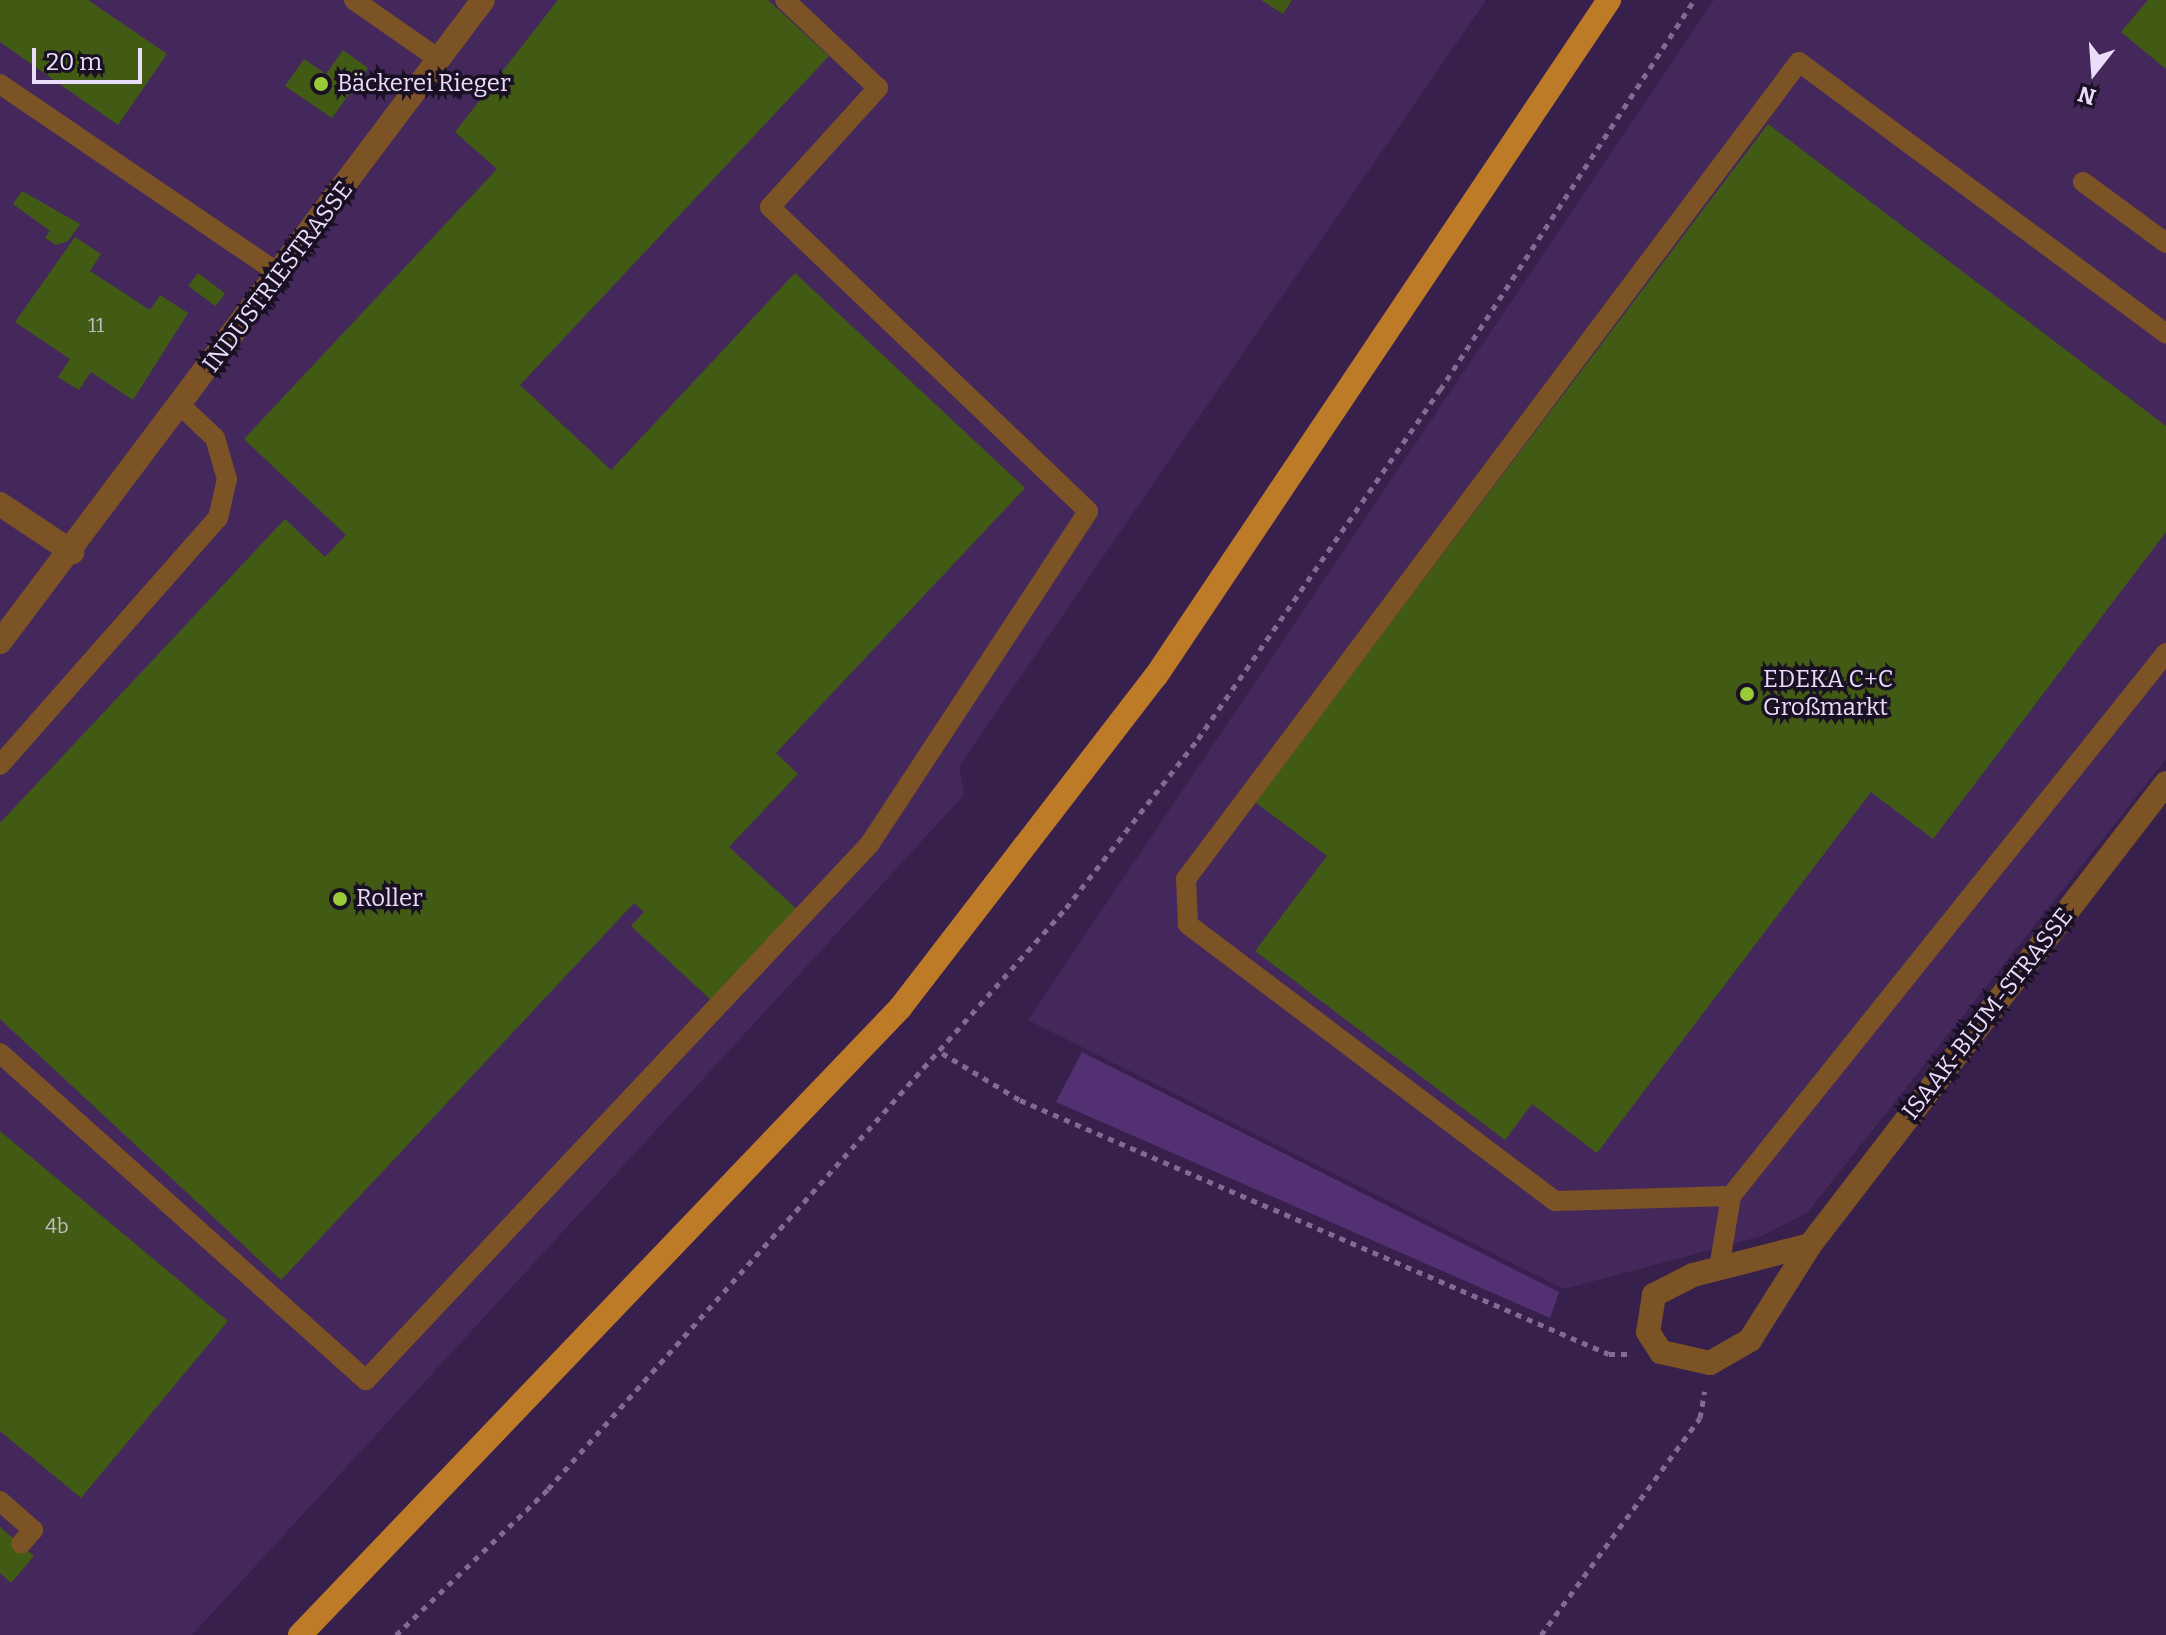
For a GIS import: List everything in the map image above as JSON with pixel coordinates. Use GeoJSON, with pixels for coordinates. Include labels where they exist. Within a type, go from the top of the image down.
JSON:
{"type":"FeatureCollection","features":[{"type":"Feature","properties":{"kind":"main road"},"geometry":{"type":"LineString","coordinates":[[300,1635],[900,1008],[1156,676],[1609,0]]}},
{"type":"Feature","properties":{"kind":"street","name":"INDUSTRIESTRASSE"},"geometry":{"type":"LineString","coordinates":[[0,642],[72,552],[483,0]]}},
{"type":"Feature","properties":{"kind":"street"},"geometry":{"type":"LineString","coordinates":[[0,504],[72,552]]}},
{"type":"Feature","properties":{"kind":"street","name":"ISAAK-BLUM-STRASSE"},"geometry":{"type":"LineString","coordinates":[[1710,1363],[1750,1340],[1810,1245],[2166,783]]}},
{"type":"Feature","properties":{"kind":"street"},"geometry":{"type":"LineString","coordinates":[[1710,1363],[1661,1352],[1648,1332],[1654,1295],[1719,1268],[1810,1245]]}},
{"type":"Feature","properties":{"kind":"lane"},"geometry":{"type":"LineString","coordinates":[[354,0],[440,60]]}},
{"type":"Feature","properties":{"kind":"lane"},"geometry":{"type":"LineString","coordinates":[[0,1053],[366,1380],[869,845],[1088,511],[770,207],[878,88],[785,0]]}},
{"type":"Feature","properties":{"kind":"lane"},"geometry":{"type":"LineString","coordinates":[[1731,1196],[1555,1201],[1188,924],[1186,879],[1799,62],[2166,334]]}},
{"type":"Feature","properties":{"kind":"lane"},"geometry":{"type":"LineString","coordinates":[[0,84],[280,274]]}},
{"type":"Feature","properties":{"kind":"lane"},"geometry":{"type":"LineString","coordinates":[[2083,182],[2166,243]]}},
{"type":"Feature","properties":{"kind":"lane"},"geometry":{"type":"LineString","coordinates":[[0,765],[218,518],[227,479],[215,438],[181,406]]}},
{"type":"Feature","properties":{"kind":"lane"},"geometry":{"type":"LineString","coordinates":[[1719,1268],[1731,1196],[2166,653]]}},
{"type":"Feature","properties":{"kind":"lane"},"geometry":{"type":"LineString","coordinates":[[4,1513],[33,1530],[21,1544]]}},
{"type":"Feature","properties":{"kind":"path"},"geometry":{"type":"LineString","coordinates":[[396,1635],[548,1489],[942,1053],[1198,739],[1440,390],[1694,0]]}},
{"type":"Feature","properties":{"kind":"path"},"geometry":{"type":"LineString","coordinates":[[942,1053],[1020,1100],[1609,1354],[1661,1352]]}},
{"type":"Feature","properties":{"kind":"path"},"geometry":{"type":"LineString","coordinates":[[1541,1635],[1700,1418],[1710,1363]]}},
{"type":"Feature","properties":{"kind":"shaded area"},"geometry":{"type":"Polygon","coordinates":[[[0,0],[1486,0],[959,766],[964,795],[192,1635],[0,1635],[0,0]]]}},
{"type":"Feature","properties":{"kind":"shaded area"},"geometry":{"type":"Polygon","coordinates":[[[1714,0],[2166,0],[2166,759],[1807,1213],[1762,1236],[1564,1289],[1028,1020],[1714,0]]]}},
{"type":"Feature","properties":{"kind":"shaded area"},"geometry":{"type":"Polygon","coordinates":[[[1082,1052],[1559,1292],[1550,1318],[1056,1102],[1082,1052]]]}},
{"type":"Feature","properties":{"kind":"building"},"geometry":{"type":"Polygon","coordinates":[[[0,0],[88,0],[167,54],[118,125],[0,42],[0,0]]]}},
{"type":"Feature","properties":{"kind":"building"},"geometry":{"type":"Polygon","coordinates":[[[558,0],[768,0],[829,56],[520,385],[611,470],[795,273],[1025,488],[776,753],[798,774],[729,847],[799,911],[712,1001],[631,926],[644,912],[634,903],[281,1280],[0,1019],[0,823],[285,519],[325,557],[346,535],[244,439],[497,169],[455,132],[558,0]]]}},
{"type":"Feature","properties":{"kind":"building"},"geometry":{"type":"Polygon","coordinates":[[[1261,0],[1292,0],[1283,14],[1261,0]]]}},
{"type":"Feature","properties":{"kind":"building"},"geometry":{"type":"Polygon","coordinates":[[[2148,0],[2166,0],[2166,69],[2121,32],[2148,0]]]}},
{"type":"Feature","properties":{"kind":"building","name":"Bäckerei Rieger"},"geometry":{"type":"Polygon","coordinates":[[[343,50],[368,68],[332,118],[285,86],[304,59],[326,74],[343,50]]]}},
{"type":"Feature","properties":{"kind":"building","name":"EDEKA C+C Großmarkt"},"geometry":{"type":"Polygon","coordinates":[[[1768,124],[2166,426],[2166,532],[1933,839],[1871,792],[1597,1153],[1532,1104],[1505,1140],[1255,951],[1327,856],[1255,802],[1768,124]]]}},
{"type":"Feature","properties":{"kind":"building"},"geometry":{"type":"Polygon","coordinates":[[[22,191],[80,224],[68,241],[56,245],[45,238],[50,231],[13,204],[22,191]]]}},
{"type":"Feature","properties":{"kind":"building"},"geometry":{"type":"Polygon","coordinates":[[[75,237],[101,254],[90,271],[150,310],[160,295],[188,313],[133,400],[91,372],[79,390],[58,377],[70,359],[15,322],[75,237]]]}},
{"type":"Feature","properties":{"kind":"building"},"geometry":{"type":"Polygon","coordinates":[[[198,273],[225,293],[216,306],[188,286],[198,273]]]}},
{"type":"Feature","properties":{"kind":"building"},"geometry":{"type":"Polygon","coordinates":[[[0,1131],[228,1321],[81,1498],[0,1431],[0,1131]]]}},
{"type":"Feature","properties":{"kind":"building"},"geometry":{"type":"Polygon","coordinates":[[[0,1527],[34,1556],[11,1583],[0,1573],[0,1527]]]}},
{"type":"Feature","properties":{"kind":"place","name":"Bäckerei Rieger"},"geometry":{"type":"Point","coordinates":[321,84]}},
{"type":"Feature","properties":{"kind":"place","name":"EDEKA C+C Großmarkt"},"geometry":{"type":"Point","coordinates":[1747,694]}},
{"type":"Feature","properties":{"kind":"place","name":"Roller"},"geometry":{"type":"Point","coordinates":[340,899]}}]}
